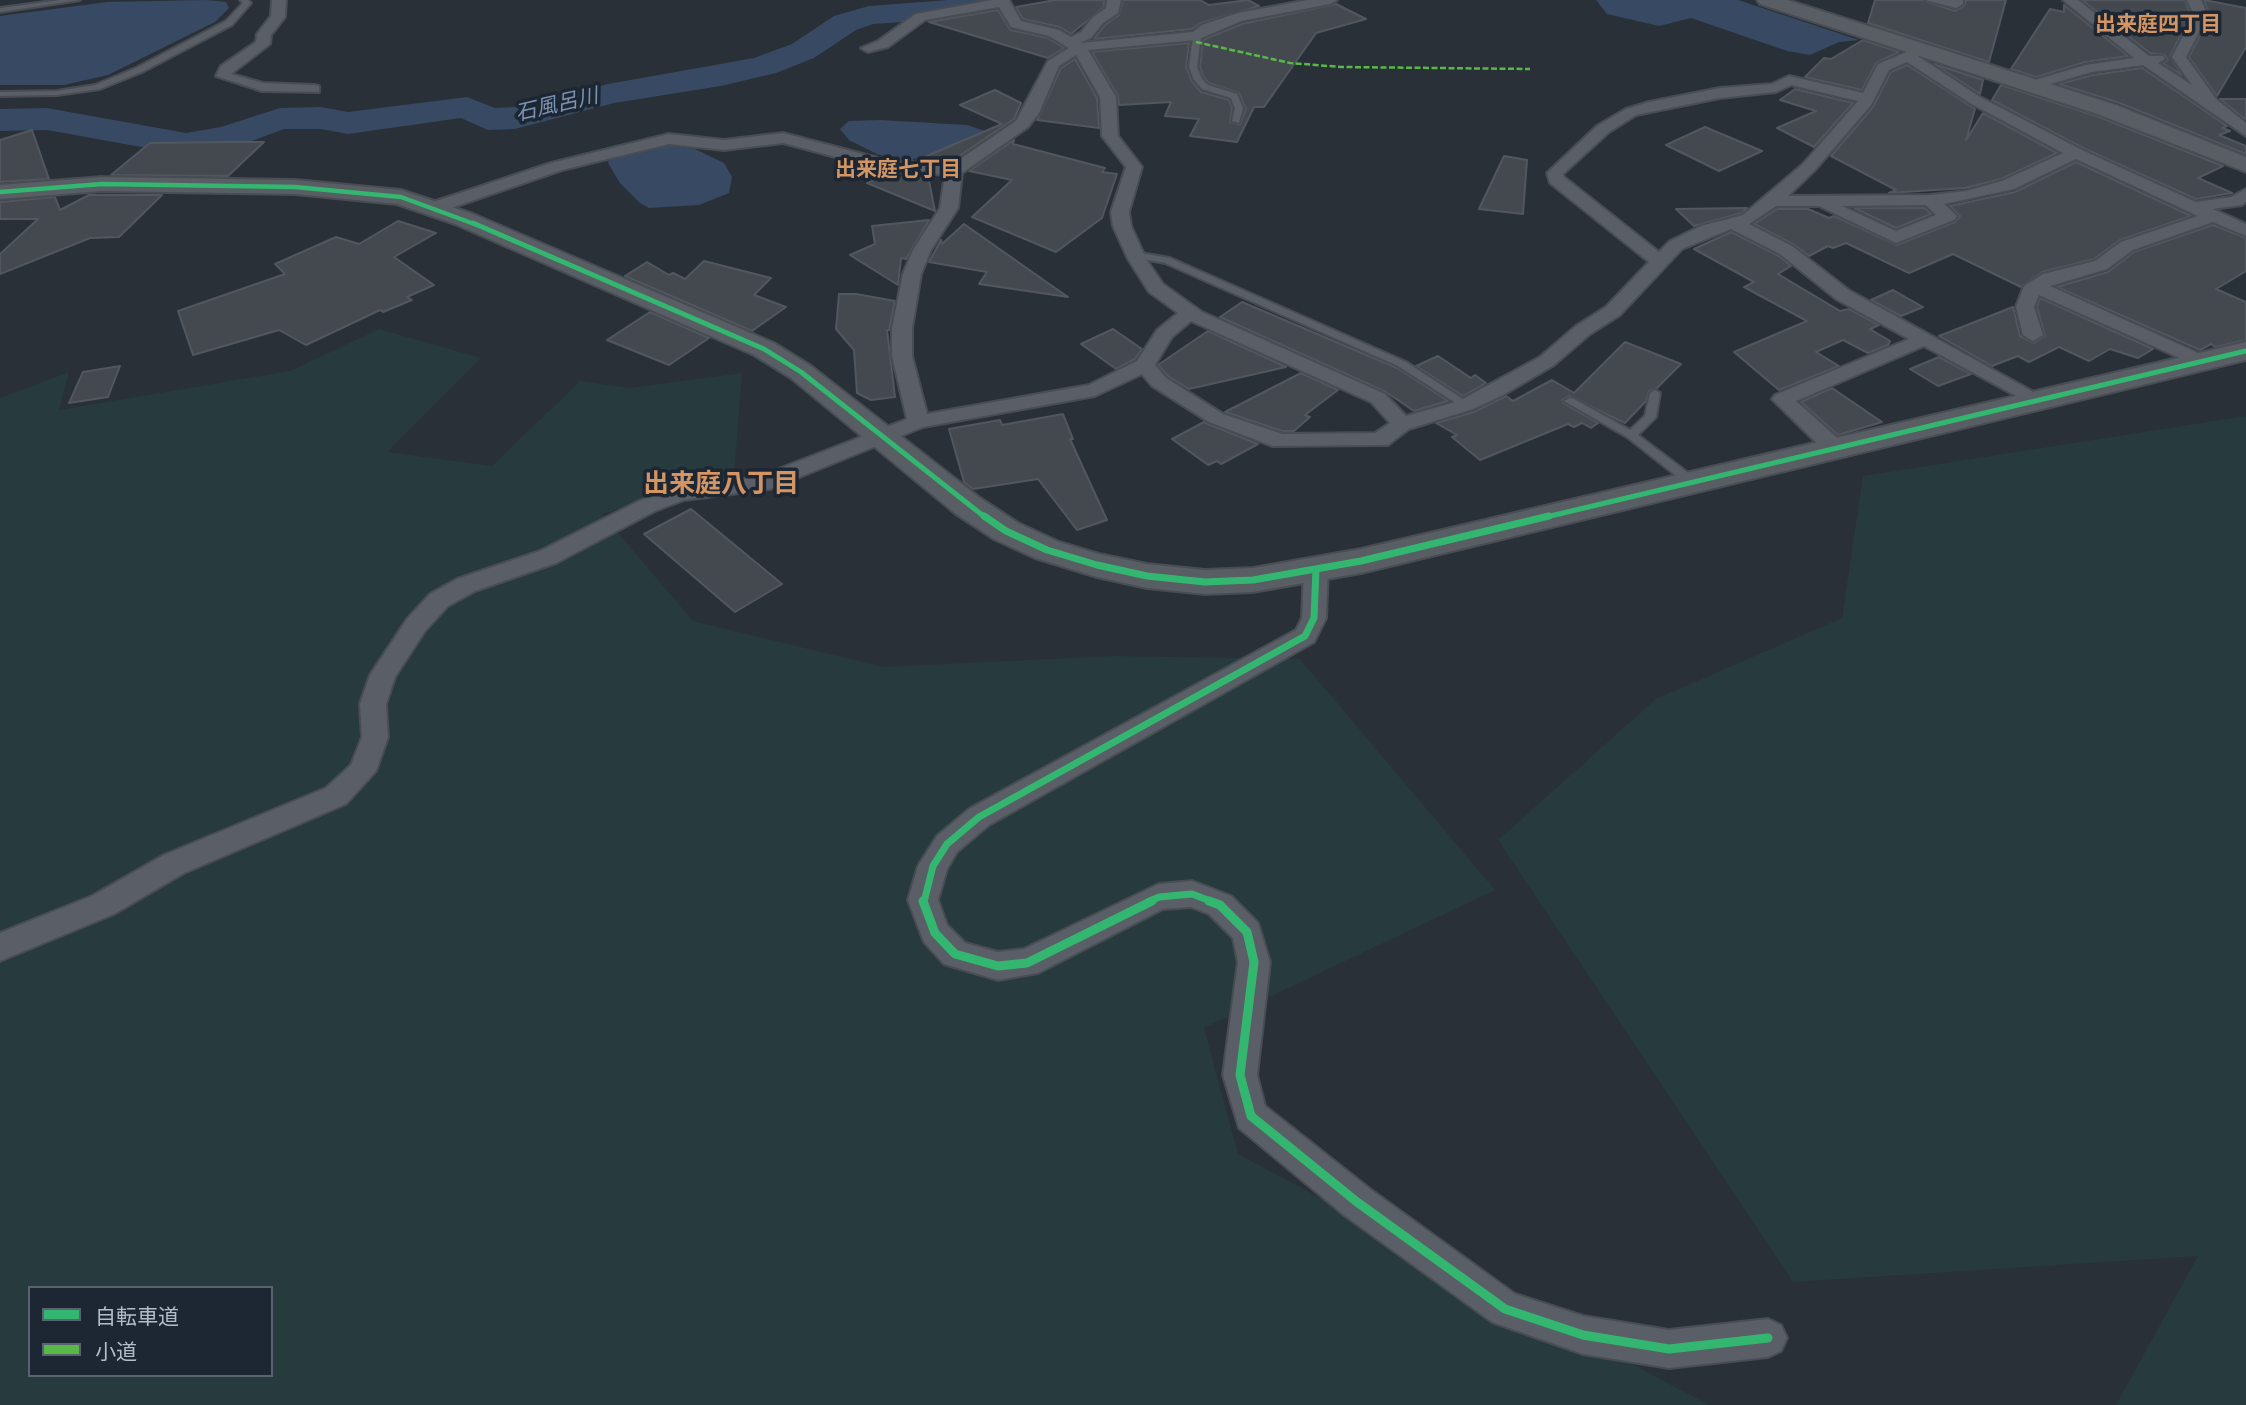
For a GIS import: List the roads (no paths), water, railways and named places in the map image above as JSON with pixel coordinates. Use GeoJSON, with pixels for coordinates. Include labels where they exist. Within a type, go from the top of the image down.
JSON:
{"type":"FeatureCollection","features":[{"type":"Feature","properties":{"kind":"street"},"geometry":{"type":"LineString","coordinates":[[279,0],[278,17],[264,34],[263,44],[257,51],[226,69],[223,76],[262,87],[314,89]]}},
{"type":"Feature","properties":{"kind":"street"},"geometry":{"type":"LineString","coordinates":[[433,208],[557,166],[670,139],[724,145],[783,138],[877,163],[917,170],[954,171],[973,155],[1023,124],[1031,113],[1053,64],[1113,10],[1114,0]]}},
{"type":"Feature","properties":{"kind":"street"},"geometry":{"type":"LineString","coordinates":[[1074,46],[1197,36],[1207,28],[1238,17],[1330,0]]}},
{"type":"Feature","properties":{"kind":"street"},"geometry":{"type":"LineString","coordinates":[[1767,0],[1916,52],[2033,85],[2108,110],[2246,165]]}},
{"type":"Feature","properties":{"kind":"street"},"geometry":{"type":"LineString","coordinates":[[1932,0],[1956,4],[1956,0]]}},
{"type":"Feature","properties":{"kind":"street"},"geometry":{"type":"LineString","coordinates":[[2070,0],[2163,74],[2210,102],[2246,131]]}},
{"type":"Feature","properties":{"kind":"street"},"geometry":{"type":"LineString","coordinates":[[2179,57],[2201,15],[2194,0]]}},
{"type":"Feature","properties":{"kind":"street"},"geometry":{"type":"LineString","coordinates":[[868,48],[883,44],[921,17],[1003,1],[1016,24],[1054,33],[1074,46],[1108,97],[1110,136],[1134,167],[1120,212],[1122,226],[1135,255],[1156,288],[1190,312],[1378,398],[1402,424]]}},
{"type":"Feature","properties":{"kind":"street"},"geometry":{"type":"LineString","coordinates":[[1145,365],[1159,382],[1216,418],[1280,442],[1380,440],[1402,424],[1466,405],[1547,361],[1583,330],[1614,311],[1676,246],[1707,230],[1749,219],[1809,167],[1868,99],[1883,67],[1916,52]]}},
{"type":"Feature","properties":{"kind":"street"},"geometry":{"type":"LineString","coordinates":[[1916,52],[1975,100],[2076,153],[2246,231]]}},
{"type":"Feature","properties":{"kind":"street"},"geometry":{"type":"LineString","coordinates":[[2033,85],[2091,68],[2179,57]]}},
{"type":"Feature","properties":{"kind":"street"},"geometry":{"type":"LineString","coordinates":[[2179,57],[2210,102]]}},
{"type":"Feature","properties":{"kind":"street"},"geometry":{"type":"LineString","coordinates":[[1660,262],[1556,179],[1555,173],[1603,129],[1631,112],[1649,107],[1720,93],[1776,88],[1789,80],[1868,99]]}},
{"type":"Feature","properties":{"kind":"street"},"geometry":{"type":"LineString","coordinates":[[1772,201],[1930,200],[1965,197],[2008,185],[2076,153]]}},
{"type":"Feature","properties":{"kind":"street"},"geometry":{"type":"LineString","coordinates":[[918,422],[902,356],[902,328],[912,274],[922,250],[949,208],[954,171]]}},
{"type":"Feature","properties":{"kind":"street"},"geometry":{"type":"LineString","coordinates":[[0,192],[102,184],[295,187],[401,197],[433,208],[764,349],[801,372],[883,435],[968,506],[1006,531],[1047,550],[1097,565],[1147,576],[1205,582],[1253,580],[1316,569],[2246,351]]}},
{"type":"Feature","properties":{"kind":"street"},"geometry":{"type":"LineString","coordinates":[[2195,207],[2236,201],[2246,194]]}},
{"type":"Feature","properties":{"kind":"street"},"geometry":{"type":"LineString","coordinates":[[1819,201],[1896,238],[1948,216],[1930,200]]}},
{"type":"Feature","properties":{"kind":"street"},"geometry":{"type":"LineString","coordinates":[[2033,335],[2025,307],[2031,290],[2049,278],[2088,271],[2127,246],[2214,216]]}},
{"type":"Feature","properties":{"kind":"street"},"geometry":{"type":"LineString","coordinates":[[1735,224],[1786,250],[1843,295],[2038,400]]}},
{"type":"Feature","properties":{"kind":"street"},"geometry":{"type":"LineString","coordinates":[[2036,287],[2200,362]]}},
{"type":"Feature","properties":{"kind":"street"},"geometry":{"type":"LineString","coordinates":[[0,947],[103,905],[174,864],[337,796],[362,771],[375,737],[373,704],[383,675],[416,625],[439,600],[466,585],[548,557],[647,506],[681,493],[762,484],[918,422],[1095,390],[1145,365],[1164,334],[1190,312]]}},
{"type":"Feature","properties":{"kind":"street"},"geometry":{"type":"LineString","coordinates":[[1835,448],[1782,399],[1925,339]]}},
{"type":"Feature","properties":{"kind":"street"},"geometry":{"type":"LineString","coordinates":[[1316,569],[1314,618],[1305,636],[979,817],[947,844],[933,866],[923,900],[935,933],[955,954],[998,966],[1027,963],[1159,897],[1192,894],[1220,905],[1247,932],[1254,962],[1240,1075],[1251,1116],[1357,1202],[1505,1309],[1583,1335],[1669,1349],[1768,1338]]}},
{"type":"Feature","properties":{"kind":"lane"},"geometry":{"type":"LineString","coordinates":[[0,10],[76,0]]}},
{"type":"Feature","properties":{"kind":"lane"},"geometry":{"type":"LineString","coordinates":[[0,94],[58,93],[97,88],[139,70],[229,23],[247,3],[244,0]]}},
{"type":"Feature","properties":{"kind":"lane"},"geometry":{"type":"LineString","coordinates":[[1197,36],[1193,67],[1198,80],[1206,87],[1234,96],[1240,108],[1236,121]]}},
{"type":"Feature","properties":{"kind":"lane"},"geometry":{"type":"LineString","coordinates":[[1135,255],[1167,260],[1390,359],[1438,385],[1466,405]]}},
{"type":"Feature","properties":{"kind":"lane"},"geometry":{"type":"LineString","coordinates":[[1631,435],[1650,417],[1655,393]]}},
{"type":"Feature","properties":{"kind":"lane"},"geometry":{"type":"LineString","coordinates":[[1570,401],[1631,435],[1692,482]]}},
{"type":"Feature","properties":{"kind":"water"},"geometry":{"type":"Polygon","coordinates":[[[1596,0],[1738,0],[1859,40],[1839,42],[1810,55],[1787,51],[1691,18],[1659,26],[1607,14],[1596,0]]]}},
{"type":"Feature","properties":{"kind":"water"},"geometry":{"type":"Polygon","coordinates":[[[107,2],[226,2],[229,8],[215,22],[108,75],[64,85],[0,85],[0,16],[107,2]]]}},
{"type":"Feature","properties":{"kind":"water"},"geometry":{"type":"Polygon","coordinates":[[[849,121],[967,125],[994,134],[982,141],[956,144],[906,162],[877,154],[849,140],[840,129],[849,121]]]}},
{"type":"Feature","properties":{"kind":"water"},"geometry":{"type":"Polygon","coordinates":[[[660,144],[695,149],[724,163],[732,177],[729,193],[699,205],[649,208],[640,203],[620,183],[608,163],[610,157],[660,144]]]}},
{"type":"Feature","properties":{"kind":"waterway","name":"石風呂川"},"geometry":{"type":"LineString","coordinates":[[0,120],[47,119],[186,144],[228,137],[280,119],[321,118],[348,123],[467,107],[488,119],[515,118],[572,106],[608,94],[721,76],[764,66],[803,51],[845,23],[869,15],[947,10],[983,0]]}},
{"type":"Feature","properties":{"kind":"district","name":"出来庭四丁目"},"geometry":{"type":"Point","coordinates":[2158,26]}},
{"type":"Feature","properties":{"kind":"district","name":"出来庭七丁目"},"geometry":{"type":"Point","coordinates":[898,171]}},
{"type":"Feature","properties":{"kind":"district","name":"出来庭八丁目"},"geometry":{"type":"Point","coordinates":[721,485]}}]}
